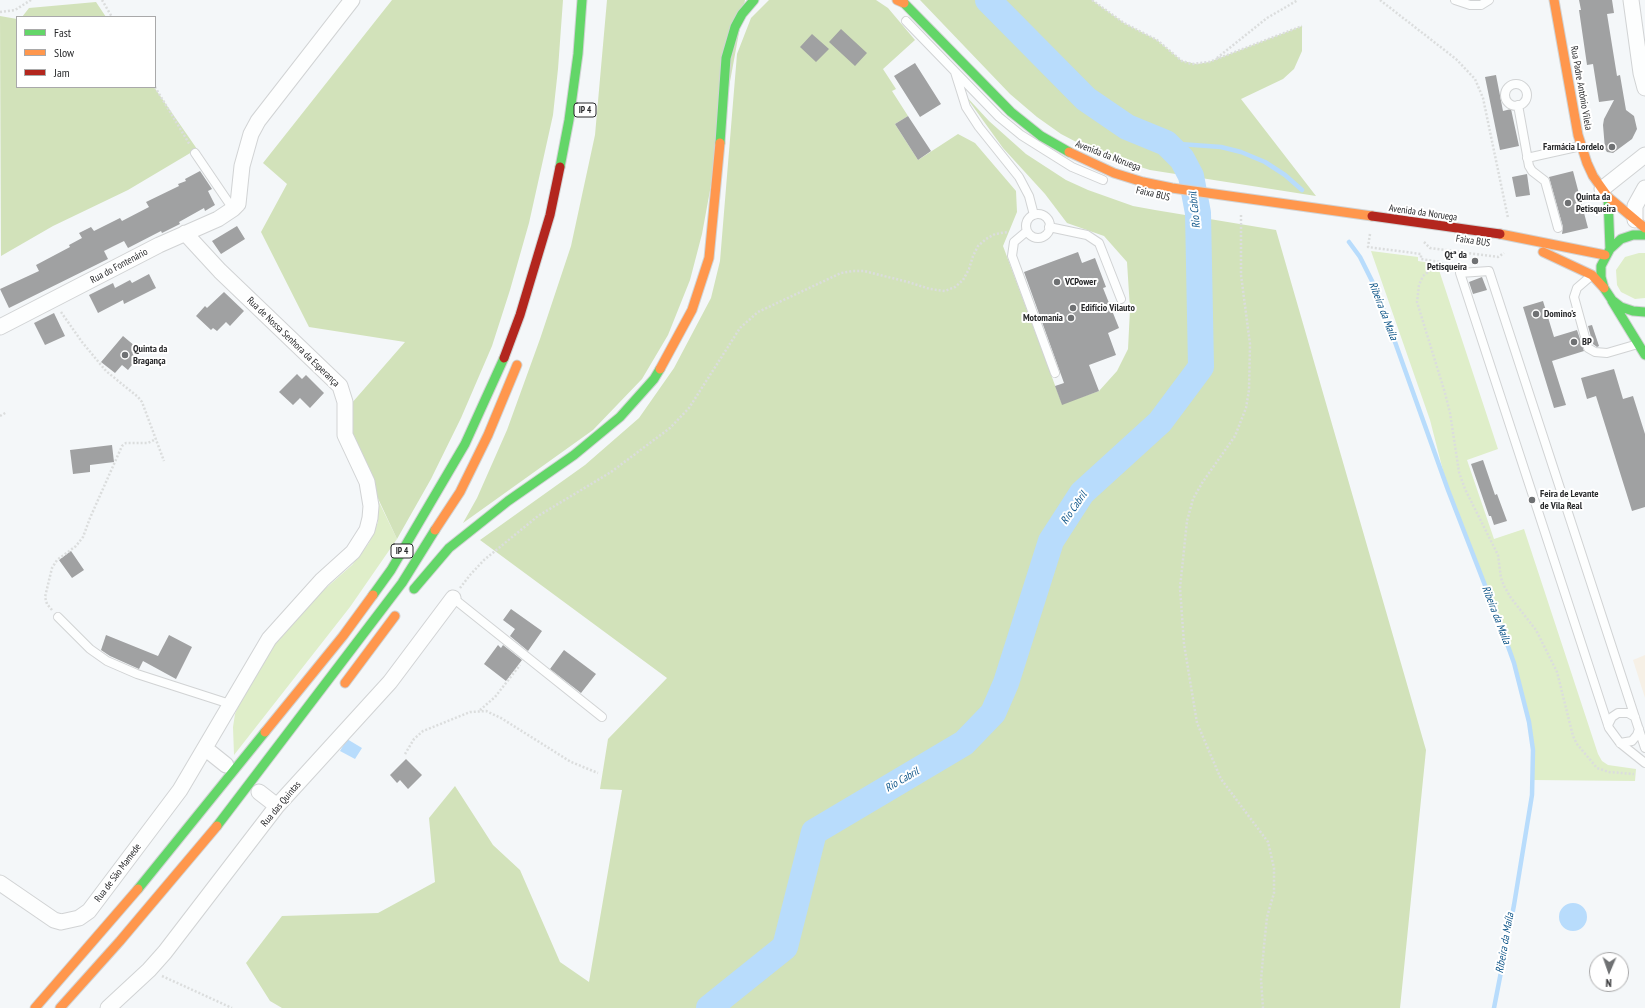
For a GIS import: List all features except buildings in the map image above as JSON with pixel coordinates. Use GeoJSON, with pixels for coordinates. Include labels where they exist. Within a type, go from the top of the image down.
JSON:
{"type":"FeatureCollection","features":[{"type":"Feature","properties":{"kind":"main road","name":"IP 4"},"geometry":{"type":"LineString","coordinates":[[35,1008],[111,922],[343,636],[399,557],[465,444],[498,373],[520,315],[550,215],[569,120],[578,54],[582,0]]}},
{"type":"Feature","properties":{"kind":"main road"},"geometry":{"type":"LineString","coordinates":[[410,594],[428,570],[449,548],[508,502],[574,455],[620,417],[654,379],[668,359],[692,310],[709,258],[716,205],[726,58],[735,27],[742,14],[754,0]]}},
{"type":"Feature","properties":{"kind":"main road","name":"Rua Padre António Vilela"},"geometry":{"type":"LineString","coordinates":[[1554,0],[1581,146],[1590,170],[1605,193],[1640,224]]}},
{"type":"Feature","properties":{"kind":"main road","name":"Avenida da Noruega"},"geometry":{"type":"LineString","coordinates":[[901,1],[1011,112],[1041,136],[1073,155],[1114,173],[1143,182],[1172,188],[1511,236],[1607,252]]}},
{"type":"Feature","properties":{"kind":"main road"},"geometry":{"type":"LineString","coordinates":[[1604,288],[1601,277],[1602,266],[1607,252],[1605,193]]}},
{"type":"Feature","properties":{"kind":"main road","name":"Avenida da Noruega"},"geometry":{"type":"LineString","coordinates":[[1483,233],[1556,257],[1592,275],[1604,288],[1612,300],[1645,355]]}},
{"type":"Feature","properties":{"kind":"main road"},"geometry":{"type":"LineString","coordinates":[[1607,252],[1622,239],[1633,235],[1645,235]]}},
{"type":"Feature","properties":{"kind":"main road"},"geometry":{"type":"LineString","coordinates":[[1612,300],[1621,307],[1633,311],[1645,312]]}},
{"type":"Feature","properties":{"kind":"main road","name":"IP 4"},"geometry":{"type":"LineString","coordinates":[[60,1008],[120,941],[229,811],[402,583],[428,545],[476,460],[501,407],[521,355]]}},
{"type":"Feature","properties":{"kind":"main road"},"geometry":{"type":"LineString","coordinates":[[340,689],[373,647],[402,606]]}},
{"type":"Feature","properties":{"kind":"main road"},"geometry":{"type":"LineString","coordinates":[[229,811],[275,765]]}},
{"type":"Feature","properties":{"kind":"street"},"geometry":{"type":"LineString","coordinates":[[235,207],[242,166],[251,134],[258,121],[352,0]]}},
{"type":"Feature","properties":{"kind":"street"},"geometry":{"type":"LineString","coordinates":[[1631,0],[1641,73],[1645,88]]}},
{"type":"Feature","properties":{"kind":"street"},"geometry":{"type":"LineString","coordinates":[[1605,193],[1645,156]]}},
{"type":"Feature","properties":{"kind":"street"},"geometry":{"type":"LineString","coordinates":[[1640,224],[1635,206],[1645,188]]}},
{"type":"Feature","properties":{"kind":"street","name":"Rua do Fontenário"},"geometry":{"type":"LineString","coordinates":[[0,327],[185,233],[214,222],[235,207]]}},
{"type":"Feature","properties":{"kind":"street","name":"Rua de Nossa Senhora da Esperança"},"geometry":{"type":"LineString","coordinates":[[185,233],[220,272],[340,386],[344,398],[345,435],[367,482],[371,506],[367,530],[361,541],[352,552],[322,580],[269,639],[230,704],[206,749]]}},
{"type":"Feature","properties":{"kind":"street","name":"Rua das Quintas"},"geometry":{"type":"LineString","coordinates":[[108,1008],[149,970],[194,915],[277,806],[390,682],[453,598]]}},
{"type":"Feature","properties":{"kind":"street"},"geometry":{"type":"LineString","coordinates":[[206,749],[226,765]]}},
{"type":"Feature","properties":{"kind":"street","name":"Rua de São Mamede"},"geometry":{"type":"LineString","coordinates":[[0,883],[54,920],[61,922],[79,918],[89,911],[104,893],[180,790],[206,749]]}},
{"type":"Feature","properties":{"kind":"street"},"geometry":{"type":"LineString","coordinates":[[259,792],[277,806]]}},
{"type":"Feature","properties":{"kind":"lane"},"geometry":{"type":"LineString","coordinates":[[886,0],[999,117],[1035,146],[1072,167],[1112,183]]}},
{"type":"Feature","properties":{"kind":"lane"},"geometry":{"type":"LineString","coordinates":[[1455,0],[1470,6],[1481,5],[1489,0]]}},
{"type":"Feature","properties":{"kind":"lane"},"geometry":{"type":"LineString","coordinates":[[953,53],[955,71],[966,108],[978,127],[1019,177],[1029,196],[1034,214]]}},
{"type":"Feature","properties":{"kind":"lane"},"geometry":{"type":"LineString","coordinates":[[1518,105],[1527,158],[1532,171],[1542,178],[1547,185],[1558,228]]}},
{"type":"Feature","properties":{"kind":"lane"},"geometry":{"type":"LineString","coordinates":[[1527,158],[1581,146]]}},
{"type":"Feature","properties":{"kind":"lane"},"geometry":{"type":"LineString","coordinates":[[195,153],[235,207]]}},
{"type":"Feature","properties":{"kind":"lane"},"geometry":{"type":"LineString","coordinates":[[1026,229],[1032,236],[1041,237],[1047,233],[1049,227],[1045,217],[1034,214]]}},
{"type":"Feature","properties":{"kind":"lane"},"geometry":{"type":"LineString","coordinates":[[1034,214],[1029,218],[1026,229],[1014,242],[1012,256],[1055,373]]}},
{"type":"Feature","properties":{"kind":"lane"},"geometry":{"type":"LineString","coordinates":[[1049,227],[1087,235],[1099,243],[1121,299]]}},
{"type":"Feature","properties":{"kind":"lane"},"geometry":{"type":"LineString","coordinates":[[1535,252],[1556,257]]}},
{"type":"Feature","properties":{"kind":"lane"},"geometry":{"type":"LineString","coordinates":[[1645,748],[1489,271],[1460,273],[1608,725],[1611,732],[1620,743],[1645,763]]}},
{"type":"Feature","properties":{"kind":"lane"},"geometry":{"type":"LineString","coordinates":[[1592,275],[1577,288],[1574,297],[1588,348],[1595,352],[1607,353],[1639,344]]}},
{"type":"Feature","properties":{"kind":"lane"},"geometry":{"type":"LineString","coordinates":[[453,598],[602,717]]}},
{"type":"Feature","properties":{"kind":"lane"},"geometry":{"type":"LineString","coordinates":[[58,617],[90,649],[107,661],[137,674],[230,704]]}},
{"type":"Feature","properties":{"kind":"lane"},"geometry":{"type":"LineString","coordinates":[[1608,725],[1612,717],[1618,713],[1628,713],[1635,717]]}},
{"type":"Feature","properties":{"kind":"lane"},"geometry":{"type":"LineString","coordinates":[[1620,743],[1625,744],[1632,741],[1637,735],[1639,729]]}},
{"type":"Feature","properties":{"kind":"path"},"geometry":{"type":"LineString","coordinates":[[0,12],[15,10],[31,0]]}},
{"type":"Feature","properties":{"kind":"path"},"geometry":{"type":"LineString","coordinates":[[102,0],[111,16]]}},
{"type":"Feature","properties":{"kind":"path"},"geometry":{"type":"LineString","coordinates":[[1092,0],[1124,23],[1156,40],[1182,60],[1197,64],[1215,60],[1302,26]]}},
{"type":"Feature","properties":{"kind":"path"},"geometry":{"type":"LineString","coordinates":[[1215,60],[1267,18],[1298,0]]}},
{"type":"Feature","properties":{"kind":"path"},"geometry":{"type":"LineString","coordinates":[[1380,0],[1456,58],[1471,74],[1478,85],[1483,98],[1511,236]]}},
{"type":"Feature","properties":{"kind":"path"},"geometry":{"type":"LineString","coordinates":[[155,88],[195,153]]}},
{"type":"Feature","properties":{"kind":"path"},"geometry":{"type":"LineString","coordinates":[[1243,198],[1240,230],[1241,275],[1250,344],[1249,390],[1246,408],[1235,436],[1202,483],[1193,499],[1187,521],[1180,588],[1185,650],[1197,723],[1221,779],[1268,842],[1274,868],[1274,893],[1267,917],[1261,980],[1263,1008]]}},
{"type":"Feature","properties":{"kind":"path"},"geometry":{"type":"LineString","coordinates":[[453,598],[470,575],[513,535],[538,516],[611,472],[670,428],[689,408],[740,328],[758,312],[841,273],[853,271],[864,271],[930,289],[945,290],[955,287],[963,280],[978,246],[986,239],[995,234],[1026,229]]}},
{"type":"Feature","properties":{"kind":"path"},"geometry":{"type":"LineString","coordinates":[[1378,234],[1370,234],[1368,247],[1422,254],[1421,259],[1440,262],[1460,273]]}},
{"type":"Feature","properties":{"kind":"path"},"geometry":{"type":"LineString","coordinates":[[1423,241],[1430,248],[1490,256],[1498,257],[1510,252]]}},
{"type":"Feature","properties":{"kind":"path"},"geometry":{"type":"LineString","coordinates":[[1440,262],[1423,276],[1419,285],[1417,302],[1445,393],[1450,413],[1459,472],[1465,489],[1474,510],[1498,555],[1501,578],[1504,586],[1511,598],[1536,630],[1556,672],[1573,736],[1577,744],[1597,768],[1609,772],[1634,774]]}},
{"type":"Feature","properties":{"kind":"path"},"geometry":{"type":"LineString","coordinates":[[54,300],[82,342],[106,371],[142,402],[164,462]]}},
{"type":"Feature","properties":{"kind":"path"},"geometry":{"type":"LineString","coordinates":[[0,416],[7,412]]}},
{"type":"Feature","properties":{"kind":"path"},"geometry":{"type":"LineString","coordinates":[[58,617],[47,604],[45,597],[55,563],[79,544],[122,446],[126,443],[148,443],[156,439]]}},
{"type":"Feature","properties":{"kind":"path"},"geometry":{"type":"LineString","coordinates":[[480,711],[495,697],[526,656]]}},
{"type":"Feature","properties":{"kind":"path"},"geometry":{"type":"LineString","coordinates":[[405,754],[414,739],[423,730],[470,712],[480,711],[493,713],[571,762],[598,773]]}},
{"type":"Feature","properties":{"kind":"path"},"geometry":{"type":"LineString","coordinates":[[149,970],[232,1008]]}},
{"type":"Feature","properties":{"kind":"shaded area"},"geometry":{"type":"Polygon","coordinates":[[[1645,655],[1645,698],[1633,660],[1645,655]]]}},
{"type":"Feature","properties":{"kind":"green space"},"geometry":{"type":"Polygon","coordinates":[[[392,0],[563,0],[553,115],[529,223],[510,290],[492,346],[461,418],[431,479],[397,539],[352,443],[351,404],[405,342],[309,327],[261,232],[287,184],[263,163],[392,0]]]}},
{"type":"Feature","properties":{"kind":"green space"},"geometry":{"type":"Polygon","coordinates":[[[607,0],[745,0],[702,234],[690,280],[668,335],[642,379],[593,430],[463,523],[477,498],[507,430],[540,339],[571,246],[595,135],[607,0]]]}},
{"type":"Feature","properties":{"kind":"green space"},"geometry":{"type":"Polygon","coordinates":[[[769,0],[876,0],[888,8],[915,40],[883,69],[896,89],[892,91],[908,116],[895,124],[918,160],[958,134],[975,143],[1016,191],[1017,212],[1003,246],[1062,404],[1099,391],[1117,371],[1128,349],[1130,309],[1127,262],[1104,236],[1067,223],[1045,194],[1003,148],[964,94],[989,121],[1026,154],[1066,180],[1088,190],[1133,206],[1276,230],[1426,750],[1400,1008],[282,1008],[270,1001],[246,963],[282,916],[378,913],[435,882],[429,818],[455,786],[493,845],[520,870],[560,962],[589,982],[622,790],[600,789],[608,739],[667,678],[480,540],[585,465],[639,418],[674,368],[711,298],[720,261],[737,54],[751,18],[769,0]]]}},
{"type":"Feature","properties":{"kind":"green space"},"geometry":{"type":"Polygon","coordinates":[[[920,0],[1092,0],[1124,23],[1157,40],[1182,61],[1197,64],[1209,62],[1302,26],[1302,51],[1294,69],[1283,79],[1241,99],[1316,196],[1150,170],[1115,159],[1084,146],[1061,134],[1037,117],[1010,94],[920,0]]]}},
{"type":"Feature","properties":{"kind":"green space"},"geometry":{"type":"Polygon","coordinates":[[[96,2],[105,16],[23,16],[29,8],[96,2]]]}},
{"type":"Feature","properties":{"kind":"green space"},"geometry":{"type":"Polygon","coordinates":[[[0,16],[16,19],[16,88],[155,88],[197,149],[128,190],[53,226],[1,256],[0,16]]]}},
{"type":"Feature","properties":{"kind":"green space"},"geometry":{"type":"Polygon","coordinates":[[[1371,251],[1418,257],[1418,261],[1437,264],[1498,449],[1467,460],[1494,539],[1524,529],[1598,754],[1602,761],[1608,765],[1636,769],[1635,781],[1533,780],[1533,750],[1529,722],[1514,663],[1448,490],[1430,420],[1371,251]]]}},
{"type":"Feature","properties":{"kind":"green space"},"geometry":{"type":"Polygon","coordinates":[[[1645,253],[1645,298],[1635,299],[1621,292],[1617,285],[1616,270],[1625,257],[1645,253]]]}},
{"type":"Feature","properties":{"kind":"green space"},"geometry":{"type":"Polygon","coordinates":[[[378,500],[397,539],[350,607],[234,755],[233,727],[235,714],[240,702],[274,643],[308,604],[352,565],[369,543],[378,522],[378,500]]]}},
{"type":"Feature","properties":{"kind":"water"},"geometry":{"type":"Polygon","coordinates":[[[347,739],[362,748],[355,759],[340,751],[347,739]]]}},
{"type":"Feature","properties":{"kind":"water"},"geometry":{"type":"Polygon","coordinates":[[[1573,903],[1583,907],[1587,917],[1583,927],[1573,931],[1563,927],[1559,917],[1563,907],[1573,903]]]}},
{"type":"Feature","properties":{"kind":"waterway","name":"Rio Cabril"},"geometry":{"type":"LineString","coordinates":[[709,1008],[785,947],[814,832],[964,743],[993,713],[1006,683],[1051,541],[1082,493],[1160,422],[1201,367],[1198,213],[1191,176],[1182,159],[1166,143],[1127,127],[1086,99],[988,0]]}},
{"type":"Feature","properties":{"kind":"waterway","name":"Ribeira da Maíla"},"geometry":{"type":"LineString","coordinates":[[1166,143],[1221,147],[1241,152],[1265,162],[1285,175],[1302,190]]}},
{"type":"Feature","properties":{"kind":"waterway","name":"Ribeira da Maíla"},"geometry":{"type":"LineString","coordinates":[[1349,242],[1360,257],[1376,289],[1448,490],[1514,663],[1529,722],[1533,750],[1532,795],[1514,905],[1494,1008]]}},
{"type":"Feature","properties":{"kind":"traffic: fast"},"geometry":{"type":"LineString","coordinates":[[560,167],[569,120],[578,54],[582,0]]}},
{"type":"Feature","properties":{"kind":"traffic: fast"},"geometry":{"type":"LineString","coordinates":[[720,143],[726,58],[735,27],[742,14],[754,0]]}},
{"type":"Feature","properties":{"kind":"traffic: fast"},"geometry":{"type":"LineString","coordinates":[[901,0],[1011,112],[1041,136],[1069,152]]}},
{"type":"Feature","properties":{"kind":"traffic: fast"},"geometry":{"type":"LineString","coordinates":[[1608,197],[1610,249]]}},
{"type":"Feature","properties":{"kind":"traffic: fast"},"geometry":{"type":"LineString","coordinates":[[1645,235],[1633,235],[1621,239],[1610,249],[1601,266],[1601,277],[1604,288],[1612,300],[1621,307],[1633,311],[1645,312]]}},
{"type":"Feature","properties":{"kind":"traffic: fast"},"geometry":{"type":"LineString","coordinates":[[1612,301],[1645,355]]}},
{"type":"Feature","properties":{"kind":"traffic: fast"},"geometry":{"type":"LineString","coordinates":[[373,595],[391,570],[465,444],[504,358]]}},
{"type":"Feature","properties":{"kind":"traffic: fast"},"geometry":{"type":"LineString","coordinates":[[414,589],[449,548],[508,501],[574,455],[620,417],[654,379],[660,369]]}},
{"type":"Feature","properties":{"kind":"traffic: fast"},"geometry":{"type":"LineString","coordinates":[[217,826],[402,583],[435,530]]}},
{"type":"Feature","properties":{"kind":"traffic: fast"},"geometry":{"type":"LineString","coordinates":[[138,889],[265,732]]}},
{"type":"Feature","properties":{"kind":"traffic: slow"},"geometry":{"type":"LineString","coordinates":[[897,0],[904,3]]}},
{"type":"Feature","properties":{"kind":"traffic: slow"},"geometry":{"type":"LineString","coordinates":[[1554,0],[1578,135],[1587,163],[1593,176],[1608,197],[1645,228]]}},
{"type":"Feature","properties":{"kind":"traffic: slow"},"geometry":{"type":"LineString","coordinates":[[660,369],[692,310],[709,258],[720,143]]}},
{"type":"Feature","properties":{"kind":"traffic: slow"},"geometry":{"type":"LineString","coordinates":[[1069,152],[1114,173],[1143,182],[1172,188],[1372,216]]}},
{"type":"Feature","properties":{"kind":"traffic: slow"},"geometry":{"type":"LineString","coordinates":[[1500,234],[1605,255]]}},
{"type":"Feature","properties":{"kind":"traffic: slow"},"geometry":{"type":"LineString","coordinates":[[1543,252],[1592,275],[1604,288]]}},
{"type":"Feature","properties":{"kind":"traffic: slow"},"geometry":{"type":"LineString","coordinates":[[435,530],[460,492],[488,435],[517,365]]}},
{"type":"Feature","properties":{"kind":"traffic: slow"},"geometry":{"type":"LineString","coordinates":[[265,732],[343,636],[373,595]]}},
{"type":"Feature","properties":{"kind":"traffic: slow"},"geometry":{"type":"LineString","coordinates":[[345,683],[395,616]]}},
{"type":"Feature","properties":{"kind":"traffic: slow"},"geometry":{"type":"LineString","coordinates":[[60,1008],[120,941],[217,826]]}},
{"type":"Feature","properties":{"kind":"traffic: slow"},"geometry":{"type":"LineString","coordinates":[[35,1008],[138,889]]}},
{"type":"Feature","properties":{"kind":"traffic: jam"},"geometry":{"type":"LineString","coordinates":[[504,358],[520,315],[550,215],[560,167]]}},
{"type":"Feature","properties":{"kind":"traffic: jam"},"geometry":{"type":"LineString","coordinates":[[1372,216],[1500,234]]}},
{"type":"Feature","properties":{"kind":"place","name":"Farmácia Lordelo"},"geometry":{"type":"Point","coordinates":[1612,147]}},
{"type":"Feature","properties":{"kind":"place","name":"Quinta da Petisqueira"},"geometry":{"type":"Point","coordinates":[1568,203]}},
{"type":"Feature","properties":{"kind":"place","name":"Qtª da Petisqueira"},"geometry":{"type":"Point","coordinates":[1475,261]}},
{"type":"Feature","properties":{"kind":"place","name":"VCPower"},"geometry":{"type":"Point","coordinates":[1057,282]}},
{"type":"Feature","properties":{"kind":"place","name":"Edifício Vilauto"},"geometry":{"type":"Point","coordinates":[1073,308]}},
{"type":"Feature","properties":{"kind":"place","name":"Domino's"},"geometry":{"type":"Point","coordinates":[1536,314]}},
{"type":"Feature","properties":{"kind":"place","name":"Motomania"},"geometry":{"type":"Point","coordinates":[1071,318]}},
{"type":"Feature","properties":{"kind":"place","name":"BP"},"geometry":{"type":"Point","coordinates":[1574,342]}},
{"type":"Feature","properties":{"kind":"place","name":"Quinta da Bragança"},"geometry":{"type":"Point","coordinates":[125,355]}},
{"type":"Feature","properties":{"kind":"place","name":"Feira de Levante de Vila Real"},"geometry":{"type":"Point","coordinates":[1532,500]}}]}
